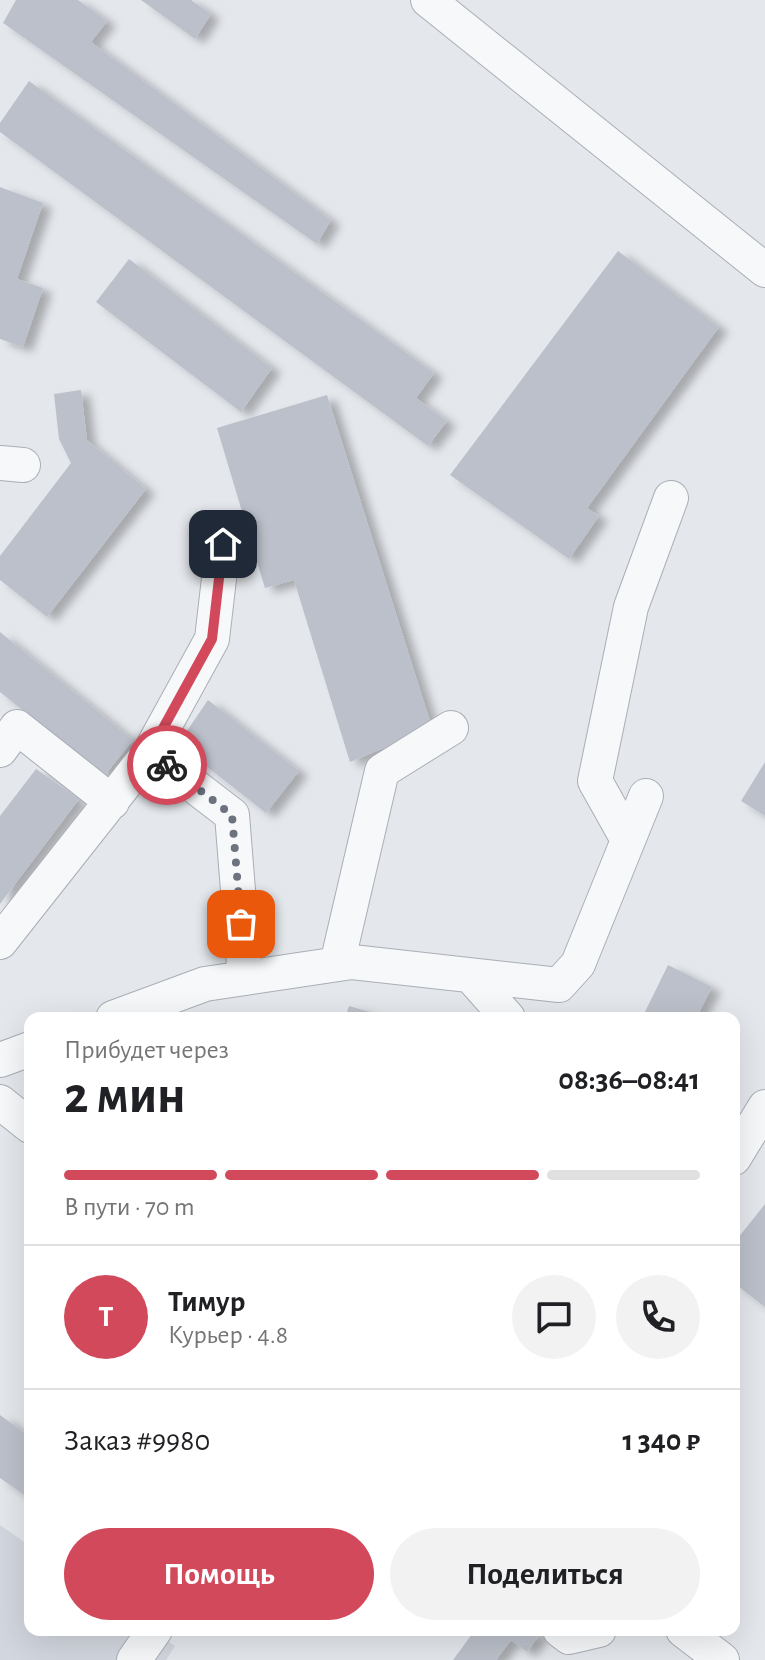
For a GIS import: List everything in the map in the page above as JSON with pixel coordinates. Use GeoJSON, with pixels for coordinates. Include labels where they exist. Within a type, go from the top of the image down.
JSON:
{"type":"FeatureCollection","features":[{"type":"Feature","properties":{"kind":"street"},"geometry":{"type":"LineString","coordinates":[[428,0],[765,270]]}},
{"type":"Feature","properties":{"kind":"street"},"geometry":{"type":"LineString","coordinates":[[628,840],[595,781],[631,607],[671,498]]}},
{"type":"Feature","properties":{"kind":"street"},"geometry":{"type":"LineString","coordinates":[[0,942],[150,752],[212,639],[223,544]]}},
{"type":"Feature","properties":{"kind":"street"},"geometry":{"type":"LineString","coordinates":[[0,750],[17,727],[112,802]]}},
{"type":"Feature","properties":{"kind":"street"},"geometry":{"type":"LineString","coordinates":[[337,964],[382,771],[451,728]]}},
{"type":"Feature","properties":{"kind":"street"},"geometry":{"type":"LineString","coordinates":[[150,752],[232,815],[245,978]]}},
{"type":"Feature","properties":{"kind":"street"},"geometry":{"type":"LineString","coordinates":[[129,1012],[205,984],[352,962],[559,985],[578,964],[646,796]]}},
{"type":"Feature","properties":{"kind":"street"},"geometry":{"type":"LineString","coordinates":[[471,976],[503,1012]]}},
{"type":"Feature","properties":{"kind":"street"},"geometry":{"type":"LineString","coordinates":[[0,1060],[24,1051]]}},
{"type":"Feature","properties":{"kind":"street"},"geometry":{"type":"LineString","coordinates":[[0,1102],[24,1121]]}},
{"type":"Feature","properties":{"kind":"street"},"geometry":{"type":"LineString","coordinates":[[740,1148],[765,1107]]}},
{"type":"Feature","properties":{"kind":"street"},"geometry":{"type":"LineString","coordinates":[[134,1660],[151,1636]]}},
{"type":"Feature","properties":{"kind":"street"},"geometry":{"type":"LineString","coordinates":[[691,1636],[722,1660]]}},
{"type":"Feature","properties":{"kind":"shaded area"},"geometry":{"type":"Polygon","coordinates":[[[0,1525],[24,1542],[24,1636],[161,1636],[175,1646],[166,1660],[0,1660],[0,1525]]]}},
{"type":"Feature","properties":{"kind":"building"},"geometry":{"type":"Polygon","coordinates":[[[16,0],[78,0],[107,21],[91,42],[331,220],[317,244],[3,23],[16,0]]]}},
{"type":"Feature","properties":{"kind":"building"},"geometry":{"type":"Polygon","coordinates":[[[141,0],[191,0],[211,14],[195,39],[141,0]]]}},
{"type":"Feature","properties":{"kind":"building"},"geometry":{"type":"Polygon","coordinates":[[[29,81],[434,373],[416,398],[447,421],[428,446],[0,132],[0,123],[29,81]]]}},
{"type":"Feature","properties":{"kind":"building"},"geometry":{"type":"Polygon","coordinates":[[[0,187],[43,203],[17,279],[43,288],[23,347],[0,339],[0,187]]]}},
{"type":"Feature","properties":{"kind":"building"},"geometry":{"type":"Polygon","coordinates":[[[618,251],[719,327],[587,508],[599,516],[569,559],[450,475],[618,251]]]}},
{"type":"Feature","properties":{"kind":"building"},"geometry":{"type":"Polygon","coordinates":[[[129,259],[272,368],[241,412],[96,302],[129,259]]]}},
{"type":"Feature","properties":{"kind":"building"},"geometry":{"type":"Polygon","coordinates":[[[81,390],[87,440],[146,489],[47,617],[0,580],[0,556],[71,463],[59,439],[54,394],[81,390]]]}},
{"type":"Feature","properties":{"kind":"building"},"geometry":{"type":"Polygon","coordinates":[[[327,395],[432,728],[350,762],[294,580],[265,588],[217,428],[327,395]]]}},
{"type":"Feature","properties":{"kind":"building"},"geometry":{"type":"Polygon","coordinates":[[[0,632],[133,740],[104,776],[0,692],[0,632]]]}},
{"type":"Feature","properties":{"kind":"building"},"geometry":{"type":"Polygon","coordinates":[[[208,700],[299,771],[266,813],[178,744],[208,700]]]}},
{"type":"Feature","properties":{"kind":"building"},"geometry":{"type":"Polygon","coordinates":[[[765,762],[765,816],[741,801],[765,762]]]}},
{"type":"Feature","properties":{"kind":"building"},"geometry":{"type":"Polygon","coordinates":[[[36,769],[79,799],[0,904],[0,816],[36,769]]]}},
{"type":"Feature","properties":{"kind":"building"},"geometry":{"type":"Polygon","coordinates":[[[668,965],[712,987],[699,1012],[645,1012],[668,965]]]}},
{"type":"Feature","properties":{"kind":"building"},"geometry":{"type":"Polygon","coordinates":[[[349,1006],[370,1012],[347,1012],[349,1006]]]}},
{"type":"Feature","properties":{"kind":"building"},"geometry":{"type":"Polygon","coordinates":[[[765,1204],[765,1307],[740,1288],[740,1235],[765,1204]]]}},
{"type":"Feature","properties":{"kind":"building"},"geometry":{"type":"Polygon","coordinates":[[[0,1415],[24,1433],[24,1495],[0,1478],[0,1415]]]}},
{"type":"Feature","properties":{"kind":"building"},"geometry":{"type":"Polygon","coordinates":[[[471,1636],[539,1636],[527,1652],[511,1640],[496,1660],[453,1660],[471,1636]]]}},
{"type":"Feature","properties":{"kind":"way so far"},"geometry":{"type":"LineString","coordinates":[[167,765],[232,815],[241,924]]}},
{"type":"Feature","properties":{"kind":"route"},"geometry":{"type":"LineString","coordinates":[[167,765],[150,752],[212,639],[223,544]]}}]}
